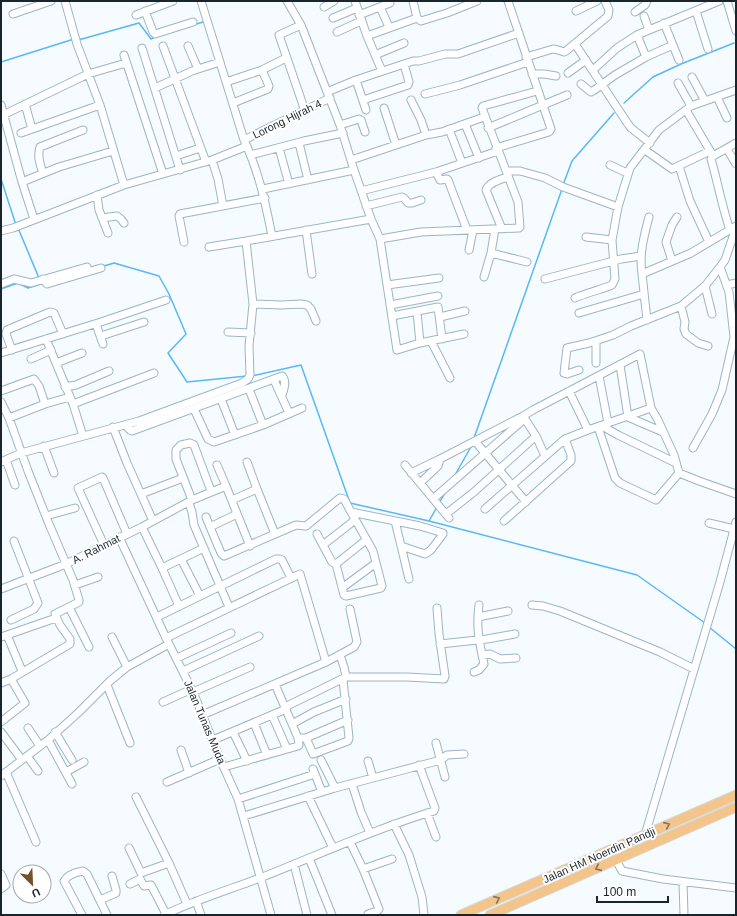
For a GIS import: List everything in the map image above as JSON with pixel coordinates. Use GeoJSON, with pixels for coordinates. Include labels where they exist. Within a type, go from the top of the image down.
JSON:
{"type":"FeatureCollection","features":[{"type":"Feature","properties":{"kind":"main road","name":"Jalan HM Noerdin Pandji"},"geometry":{"type":"LineString","coordinates":[[461,915],[736,795]]}},
{"type":"Feature","properties":{"kind":"main road","name":"Jalan HM Noerdin Pandji"},"geometry":{"type":"LineString","coordinates":[[490,915],[736,807]]}},
{"type":"Feature","properties":{"kind":"street"},"geometry":{"type":"LineString","coordinates":[[13,14],[51,1]]}},
{"type":"Feature","properties":{"kind":"street"},"geometry":{"type":"LineString","coordinates":[[65,1],[77,44],[100,105],[124,185]]}},
{"type":"Feature","properties":{"kind":"street"},"geometry":{"type":"LineString","coordinates":[[136,14],[172,1]]}},
{"type":"Feature","properties":{"kind":"street"},"geometry":{"type":"LineString","coordinates":[[201,1],[245,143],[251,155],[263,190],[272,236]]}},
{"type":"Feature","properties":{"kind":"street"},"geometry":{"type":"LineString","coordinates":[[287,1],[301,25],[329,95],[343,133],[366,206],[380,239],[397,350],[420,343],[464,334]]}},
{"type":"Feature","properties":{"kind":"street"},"geometry":{"type":"LineString","coordinates":[[324,7],[334,1]]}},
{"type":"Feature","properties":{"kind":"street"},"geometry":{"type":"LineString","coordinates":[[414,1],[417,18]]}},
{"type":"Feature","properties":{"kind":"street"},"geometry":{"type":"LineString","coordinates":[[367,36],[417,18],[421,20],[448,13],[477,1]]}},
{"type":"Feature","properties":{"kind":"street"},"geometry":{"type":"LineString","coordinates":[[361,191],[462,164],[497,149],[550,131],[551,128],[542,106],[508,1]]}},
{"type":"Feature","properties":{"kind":"street"},"geometry":{"type":"LineString","coordinates":[[576,11],[597,1]]}},
{"type":"Feature","properties":{"kind":"street"},"geometry":{"type":"LineString","coordinates":[[425,94],[460,85],[553,50],[564,52],[608,16],[609,10],[605,1]]}},
{"type":"Feature","properties":{"kind":"street"},"geometry":{"type":"LineString","coordinates":[[635,12],[645,5],[647,1]]}},
{"type":"Feature","properties":{"kind":"street"},"geometry":{"type":"LineString","coordinates":[[593,70],[617,48],[637,35],[719,1]]}},
{"type":"Feature","properties":{"kind":"street"},"geometry":{"type":"LineString","coordinates":[[727,1],[734,17],[736,31]]}},
{"type":"Feature","properties":{"kind":"street"},"geometry":{"type":"LineString","coordinates":[[333,18],[380,7],[390,3]]}},
{"type":"Feature","properties":{"kind":"street"},"geometry":{"type":"LineString","coordinates":[[380,7],[389,27]]}},
{"type":"Feature","properties":{"kind":"street"},"geometry":{"type":"LineString","coordinates":[[145,11],[152,32],[155,34],[193,22]]}},
{"type":"Feature","properties":{"kind":"street"},"geometry":{"type":"LineString","coordinates":[[337,32],[358,11]]}},
{"type":"Feature","properties":{"kind":"street"},"geometry":{"type":"LineString","coordinates":[[358,11],[382,71]]}},
{"type":"Feature","properties":{"kind":"street"},"geometry":{"type":"LineString","coordinates":[[696,11],[708,49]]}},
{"type":"Feature","properties":{"kind":"street"},"geometry":{"type":"LineString","coordinates":[[644,16],[649,30]]}},
{"type":"Feature","properties":{"kind":"street"},"geometry":{"type":"LineString","coordinates":[[664,23],[679,60]]}},
{"type":"Feature","properties":{"kind":"street"},"geometry":{"type":"LineString","coordinates":[[301,25],[279,35],[305,111]]}},
{"type":"Feature","properties":{"kind":"street","name":"Lorong Hijrah 4"},"geometry":{"type":"LineString","coordinates":[[1,231],[16,227],[124,185],[209,161],[305,111],[329,95],[356,80],[404,64],[445,54],[458,54],[518,33]]}},
{"type":"Feature","properties":{"kind":"street"},"geometry":{"type":"LineString","coordinates":[[637,35],[646,57]]}},
{"type":"Feature","properties":{"kind":"street"},"geometry":{"type":"LineString","coordinates":[[375,55],[404,43]]}},
{"type":"Feature","properties":{"kind":"street"},"geometry":{"type":"LineString","coordinates":[[575,44],[631,128],[650,143]]}},
{"type":"Feature","properties":{"kind":"street"},"geometry":{"type":"LineString","coordinates":[[581,84],[591,92],[615,75],[646,57],[673,45]]}},
{"type":"Feature","properties":{"kind":"street"},"geometry":{"type":"LineString","coordinates":[[163,46],[200,148],[209,161],[218,179],[223,206]]}},
{"type":"Feature","properties":{"kind":"street"},"geometry":{"type":"LineString","coordinates":[[188,46],[198,69]]}},
{"type":"Feature","properties":{"kind":"street"},"geometry":{"type":"LineString","coordinates":[[142,48],[180,170]]}},
{"type":"Feature","properties":{"kind":"street"},"geometry":{"type":"LineString","coordinates":[[124,56],[163,174]]}},
{"type":"Feature","properties":{"kind":"street"},"geometry":{"type":"LineString","coordinates":[[226,82],[262,70],[286,58]]}},
{"type":"Feature","properties":{"kind":"street"},"geometry":{"type":"LineString","coordinates":[[568,72],[586,60]]}},
{"type":"Feature","properties":{"kind":"street"},"geometry":{"type":"LineString","coordinates":[[155,88],[175,78],[220,62]]}},
{"type":"Feature","properties":{"kind":"street"},"geometry":{"type":"LineString","coordinates":[[3,115],[88,74],[126,63]]}},
{"type":"Feature","properties":{"kind":"street"},"geometry":{"type":"LineString","coordinates":[[363,100],[408,84],[409,82],[404,64]]}},
{"type":"Feature","properties":{"kind":"street"},"geometry":{"type":"LineString","coordinates":[[233,103],[268,89],[269,86],[262,70]]}},
{"type":"Feature","properties":{"kind":"street"},"geometry":{"type":"LineString","coordinates":[[532,74],[556,76]]}},
{"type":"Feature","properties":{"kind":"street"},"geometry":{"type":"LineString","coordinates":[[692,77],[705,101]]}},
{"type":"Feature","properties":{"kind":"street"},"geometry":{"type":"LineString","coordinates":[[356,80],[366,110]]}},
{"type":"Feature","properties":{"kind":"street"},"geometry":{"type":"LineString","coordinates":[[579,370],[565,374],[566,349],[596,341],[681,306],[705,286],[725,260],[734,228],[723,208],[719,186],[711,160],[711,154],[678,83]]}},
{"type":"Feature","properties":{"kind":"street"},"geometry":{"type":"LineString","coordinates":[[574,298],[612,284],[615,279],[612,240],[618,206],[627,173],[659,130],[689,108],[736,90]]}},
{"type":"Feature","properties":{"kind":"street"},"geometry":{"type":"LineString","coordinates":[[380,239],[421,232],[518,229],[520,227],[518,206],[507,174],[488,128],[482,108],[483,106],[537,91]]}},
{"type":"Feature","properties":{"kind":"street"},"geometry":{"type":"LineString","coordinates":[[488,128],[567,96]]}},
{"type":"Feature","properties":{"kind":"street"},"geometry":{"type":"LineString","coordinates":[[717,96],[727,118]]}},
{"type":"Feature","properties":{"kind":"street"},"geometry":{"type":"LineString","coordinates":[[411,100],[421,120],[426,135]]}},
{"type":"Feature","properties":{"kind":"street"},"geometry":{"type":"LineString","coordinates":[[25,104],[32,130]]}},
{"type":"Feature","properties":{"kind":"street"},"geometry":{"type":"LineString","coordinates":[[1,105],[22,182],[34,219]]}},
{"type":"Feature","properties":{"kind":"street"},"geometry":{"type":"LineString","coordinates":[[20,133],[100,105]]}},
{"type":"Feature","properties":{"kind":"street"},"geometry":{"type":"LineString","coordinates":[[384,108],[396,145]]}},
{"type":"Feature","properties":{"kind":"street"},"geometry":{"type":"LineString","coordinates":[[351,160],[484,117]]}},
{"type":"Feature","properties":{"kind":"street"},"geometry":{"type":"LineString","coordinates":[[340,125],[359,119],[361,120],[365,132]]}},
{"type":"Feature","properties":{"kind":"street"},"geometry":{"type":"LineString","coordinates":[[465,124],[479,158]]}},
{"type":"Feature","properties":{"kind":"street"},"geometry":{"type":"LineString","coordinates":[[449,129],[462,164]]}},
{"type":"Feature","properties":{"kind":"street"},"geometry":{"type":"LineString","coordinates":[[43,173],[40,163],[40,147],[83,130]]}},
{"type":"Feature","properties":{"kind":"street"},"geometry":{"type":"LineString","coordinates":[[251,155],[343,133]]}},
{"type":"Feature","properties":{"kind":"street"},"geometry":{"type":"LineString","coordinates":[[299,143],[308,180]]}},
{"type":"Feature","properties":{"kind":"street"},"geometry":{"type":"LineString","coordinates":[[645,150],[672,169],[727,149],[736,143]]}},
{"type":"Feature","properties":{"kind":"street"},"geometry":{"type":"LineString","coordinates":[[176,156],[200,148]]}},
{"type":"Feature","properties":{"kind":"street"},"geometry":{"type":"LineString","coordinates":[[279,148],[289,184]]}},
{"type":"Feature","properties":{"kind":"street"},"geometry":{"type":"LineString","coordinates":[[727,149],[736,164]]}},
{"type":"Feature","properties":{"kind":"street"},"geometry":{"type":"LineString","coordinates":[[22,182],[59,167],[113,151]]}},
{"type":"Feature","properties":{"kind":"street"},"geometry":{"type":"LineString","coordinates":[[610,165],[627,173]]}},
{"type":"Feature","properties":{"kind":"street"},"geometry":{"type":"LineString","coordinates":[[679,166],[690,201],[709,242]]}},
{"type":"Feature","properties":{"kind":"street"},"geometry":{"type":"LineString","coordinates":[[263,190],[354,170]]}},
{"type":"Feature","properties":{"kind":"street"},"geometry":{"type":"LineString","coordinates":[[484,277],[498,229],[486,190],[490,184],[507,174],[520,171],[545,178],[562,187],[618,206]]}},
{"type":"Feature","properties":{"kind":"street"},"geometry":{"type":"LineString","coordinates":[[436,172],[440,180],[448,180],[470,230],[469,250]]}},
{"type":"Feature","properties":{"kind":"street"},"geometry":{"type":"LineString","coordinates":[[97,195],[102,218],[108,233]]}},
{"type":"Feature","properties":{"kind":"street"},"geometry":{"type":"LineString","coordinates":[[366,206],[402,197],[408,203],[412,204],[421,200]]}},
{"type":"Feature","properties":{"kind":"street"},"geometry":{"type":"LineString","coordinates":[[184,242],[179,216],[180,214],[265,198]]}},
{"type":"Feature","properties":{"kind":"street"},"geometry":{"type":"LineString","coordinates":[[102,218],[116,216],[124,223]]}},
{"type":"Feature","properties":{"kind":"street"},"geometry":{"type":"LineString","coordinates":[[647,320],[641,256],[643,239],[649,217]]}},
{"type":"Feature","properties":{"kind":"street"},"geometry":{"type":"LineString","coordinates":[[672,261],[666,242],[672,225],[677,217]]}},
{"type":"Feature","properties":{"kind":"street"},"geometry":{"type":"LineString","coordinates":[[209,246],[246,241],[371,218]]}},
{"type":"Feature","properties":{"kind":"street"},"geometry":{"type":"LineString","coordinates":[[642,274],[691,253],[734,228]]}},
{"type":"Feature","properties":{"kind":"street"},"geometry":{"type":"LineString","coordinates":[[306,230],[312,274]]}},
{"type":"Feature","properties":{"kind":"street"},"geometry":{"type":"LineString","coordinates":[[586,237],[612,240]]}},
{"type":"Feature","properties":{"kind":"street"},"geometry":{"type":"LineString","coordinates":[[15,485],[3,461],[21,453],[44,446],[139,421],[242,383],[249,377],[249,348],[254,304],[246,241]]}},
{"type":"Feature","properties":{"kind":"street"},"geometry":{"type":"LineString","coordinates":[[491,253],[527,262]]}},
{"type":"Feature","properties":{"kind":"street"},"geometry":{"type":"LineString","coordinates":[[545,279],[641,256]]}},
{"type":"Feature","properties":{"kind":"street"},"geometry":{"type":"LineString","coordinates":[[42,281],[87,267]]}},
{"type":"Feature","properties":{"kind":"street"},"geometry":{"type":"LineString","coordinates":[[692,448],[712,414],[722,390],[734,337],[729,292],[720,267]]}},
{"type":"Feature","properties":{"kind":"street"},"geometry":{"type":"LineString","coordinates":[[1,284],[14,279],[27,283],[42,281],[101,268]]}},
{"type":"Feature","properties":{"kind":"street"},"geometry":{"type":"LineString","coordinates":[[387,285],[439,278]]}},
{"type":"Feature","properties":{"kind":"street"},"geometry":{"type":"LineString","coordinates":[[726,285],[736,284]]}},
{"type":"Feature","properties":{"kind":"street"},"geometry":{"type":"LineString","coordinates":[[705,286],[712,314]]}},
{"type":"Feature","properties":{"kind":"street"},"geometry":{"type":"LineString","coordinates":[[579,313],[644,294]]}},
{"type":"Feature","properties":{"kind":"street"},"geometry":{"type":"LineString","coordinates":[[390,305],[438,296]]}},
{"type":"Feature","properties":{"kind":"street"},"geometry":{"type":"LineString","coordinates":[[1,353],[96,324],[166,300]]}},
{"type":"Feature","properties":{"kind":"street"},"geometry":{"type":"LineString","coordinates":[[254,304],[282,306],[301,304],[307,305],[311,309],[316,321]]}},
{"type":"Feature","properties":{"kind":"street"},"geometry":{"type":"LineString","coordinates":[[681,306],[686,334],[698,343],[708,346]]}},
{"type":"Feature","properties":{"kind":"street"},"geometry":{"type":"LineString","coordinates":[[392,316],[437,307],[439,308],[442,339]]}},
{"type":"Feature","properties":{"kind":"street"},"geometry":{"type":"LineString","coordinates":[[12,350],[6,334],[7,330],[50,312],[54,313],[62,334]]}},
{"type":"Feature","properties":{"kind":"street"},"geometry":{"type":"LineString","coordinates":[[417,312],[420,343]]}},
{"type":"Feature","properties":{"kind":"street"},"geometry":{"type":"LineString","coordinates":[[440,317],[465,312]]}},
{"type":"Feature","properties":{"kind":"street"},"geometry":{"type":"LineString","coordinates":[[100,336],[144,322]]}},
{"type":"Feature","properties":{"kind":"street"},"geometry":{"type":"LineString","coordinates":[[96,324],[103,344]]}},
{"type":"Feature","properties":{"kind":"street"},"geometry":{"type":"LineString","coordinates":[[228,332],[251,333]]}},
{"type":"Feature","properties":{"kind":"street"},"geometry":{"type":"LineString","coordinates":[[46,339],[73,404],[83,436]]}},
{"type":"Feature","properties":{"kind":"street"},"geometry":{"type":"LineString","coordinates":[[431,341],[450,378]]}},
{"type":"Feature","properties":{"kind":"street"},"geometry":{"type":"LineString","coordinates":[[596,341],[596,363]]}},
{"type":"Feature","properties":{"kind":"street"},"geometry":{"type":"LineString","coordinates":[[31,359],[51,350]]}},
{"type":"Feature","properties":{"kind":"street"},"geometry":{"type":"LineString","coordinates":[[56,362],[82,353]]}},
{"type":"Feature","properties":{"kind":"street"},"geometry":{"type":"LineString","coordinates":[[411,473],[524,417],[569,391],[640,354],[651,408],[658,420],[679,473],[699,482],[736,494]]}},
{"type":"Feature","properties":{"kind":"street"},"geometry":{"type":"LineString","coordinates":[[620,365],[628,417]]}},
{"type":"Feature","properties":{"kind":"street"},"geometry":{"type":"LineString","coordinates":[[65,387],[76,385],[109,371]]}},
{"type":"Feature","properties":{"kind":"street"},"geometry":{"type":"LineString","coordinates":[[73,404],[154,373]]}},
{"type":"Feature","properties":{"kind":"street"},"geometry":{"type":"LineString","coordinates":[[125,425],[132,431],[221,400],[282,376],[284,379],[282,396],[289,413]]}},
{"type":"Feature","properties":{"kind":"street"},"geometry":{"type":"LineString","coordinates":[[599,376],[603,425],[615,478],[620,484],[656,500],[679,473]]}},
{"type":"Feature","properties":{"kind":"street"},"geometry":{"type":"LineString","coordinates":[[1,391],[34,379],[39,386],[45,404]]}},
{"type":"Feature","properties":{"kind":"street"},"geometry":{"type":"LineString","coordinates":[[249,389],[263,425]]}},
{"type":"Feature","properties":{"kind":"street"},"geometry":{"type":"LineString","coordinates":[[569,391],[588,430]]}},
{"type":"Feature","properties":{"kind":"street"},"geometry":{"type":"LineString","coordinates":[[9,418],[45,404],[70,397]]}},
{"type":"Feature","properties":{"kind":"street"},"geometry":{"type":"LineString","coordinates":[[221,400],[235,435]]}},
{"type":"Feature","properties":{"kind":"street"},"geometry":{"type":"LineString","coordinates":[[1,402],[9,418],[21,453],[75,585],[79,600],[78,602],[56,612],[55,614],[56,618],[70,639],[70,644],[22,671],[11,679],[1,683]]}},
{"type":"Feature","properties":{"kind":"street"},"geometry":{"type":"LineString","coordinates":[[194,409],[210,441],[217,442],[263,425],[302,408]]}},
{"type":"Feature","properties":{"kind":"street"},"geometry":{"type":"LineString","coordinates":[[485,510],[565,439],[651,408]]}},
{"type":"Feature","properties":{"kind":"street"},"geometry":{"type":"LineString","coordinates":[[524,417],[536,436],[545,456]]}},
{"type":"Feature","properties":{"kind":"street"},"geometry":{"type":"LineString","coordinates":[[437,503],[450,484],[524,417]]}},
{"type":"Feature","properties":{"kind":"street"},"geometry":{"type":"LineString","coordinates":[[628,417],[663,432]]}},
{"type":"Feature","properties":{"kind":"street"},"geometry":{"type":"LineString","coordinates":[[603,425],[618,435],[676,463]]}},
{"type":"Feature","properties":{"kind":"street"},"geometry":{"type":"LineString","coordinates":[[113,427],[153,521]]}},
{"type":"Feature","properties":{"kind":"street"},"geometry":{"type":"LineString","coordinates":[[405,465],[447,516],[536,436]]}},
{"type":"Feature","properties":{"kind":"street"},"geometry":{"type":"LineString","coordinates":[[504,521],[571,461],[571,455],[565,439]]}},
{"type":"Feature","properties":{"kind":"street"},"geometry":{"type":"LineString","coordinates":[[474,442],[526,502]]}},
{"type":"Feature","properties":{"kind":"street"},"geometry":{"type":"LineString","coordinates":[[211,491],[196,448],[192,443],[181,446],[176,450],[176,459],[190,501],[194,525],[229,607]]}},
{"type":"Feature","properties":{"kind":"street"},"geometry":{"type":"LineString","coordinates":[[44,446],[54,473]]}},
{"type":"Feature","properties":{"kind":"street"},"geometry":{"type":"LineString","coordinates":[[420,483],[436,468],[440,459]]}},
{"type":"Feature","properties":{"kind":"street"},"geometry":{"type":"LineString","coordinates":[[248,462],[275,534]]}},
{"type":"Feature","properties":{"kind":"street"},"geometry":{"type":"LineString","coordinates":[[217,465],[250,546]]}},
{"type":"Feature","properties":{"kind":"street"},"geometry":{"type":"LineString","coordinates":[[104,545],[78,491],[78,488],[84,484],[103,478],[127,534]]}},
{"type":"Feature","properties":{"kind":"street"},"geometry":{"type":"LineString","coordinates":[[141,494],[182,478]]}},
{"type":"Feature","properties":{"kind":"street","name":"A. Rahmat"},"geometry":{"type":"LineString","coordinates":[[1,589],[66,564],[142,527],[190,501],[226,486]]}},
{"type":"Feature","properties":{"kind":"street"},"geometry":{"type":"LineString","coordinates":[[232,500],[257,489]]}},
{"type":"Feature","properties":{"kind":"street"},"geometry":{"type":"LineString","coordinates":[[206,517],[221,553],[224,556],[296,525],[306,526],[340,498],[344,500],[372,551],[382,586],[381,588],[346,596],[342,588],[336,564],[332,562],[317,534]]}},
{"type":"Feature","properties":{"kind":"street"},"geometry":{"type":"LineString","coordinates":[[46,516],[75,508]]}},
{"type":"Feature","properties":{"kind":"street"},"geometry":{"type":"LineString","coordinates":[[351,512],[420,526],[443,534],[431,550],[425,554],[401,546]]}},
{"type":"Feature","properties":{"kind":"street"},"geometry":{"type":"LineString","coordinates":[[210,527],[237,514]]}},
{"type":"Feature","properties":{"kind":"street"},"geometry":{"type":"LineString","coordinates":[[323,545],[355,520]]}},
{"type":"Feature","properties":{"kind":"street"},"geometry":{"type":"LineString","coordinates":[[396,521],[409,579]]}},
{"type":"Feature","properties":{"kind":"street"},"geometry":{"type":"LineString","coordinates":[[645,835],[712,610],[736,522]]}},
{"type":"Feature","properties":{"kind":"street"},"geometry":{"type":"LineString","coordinates":[[709,523],[734,529]]}},
{"type":"Feature","properties":{"kind":"street"},"geometry":{"type":"LineString","coordinates":[[142,527],[179,606]]}},
{"type":"Feature","properties":{"kind":"street","name":"Jalan Tunas Muda"},"geometry":{"type":"LineString","coordinates":[[119,537],[156,617],[193,691],[220,759],[238,799],[271,915]]}},
{"type":"Feature","properties":{"kind":"street"},"geometry":{"type":"LineString","coordinates":[[336,564],[366,540]]}},
{"type":"Feature","properties":{"kind":"street"},"geometry":{"type":"LineString","coordinates":[[11,620],[34,609],[37,607],[38,603],[14,541]]}},
{"type":"Feature","properties":{"kind":"street"},"geometry":{"type":"LineString","coordinates":[[162,568],[204,548]]}},
{"type":"Feature","properties":{"kind":"street"},"geometry":{"type":"LineString","coordinates":[[156,617],[278,559],[282,560],[291,578]]}},
{"type":"Feature","properties":{"kind":"street"},"geometry":{"type":"LineString","coordinates":[[181,560],[200,596]]}},
{"type":"Feature","properties":{"kind":"street"},"geometry":{"type":"LineString","coordinates":[[342,588],[376,563]]}},
{"type":"Feature","properties":{"kind":"street"},"geometry":{"type":"LineString","coordinates":[[36,842],[4,774],[48,740],[127,667],[168,641],[229,607],[300,574],[326,662]]}},
{"type":"Feature","properties":{"kind":"street"},"geometry":{"type":"LineString","coordinates":[[75,585],[98,577]]}},
{"type":"Feature","properties":{"kind":"street"},"geometry":{"type":"LineString","coordinates":[[474,672],[483,666],[478,639],[479,605]]}},
{"type":"Feature","properties":{"kind":"street"},"geometry":{"type":"LineString","coordinates":[[532,605],[543,606],[560,611],[660,652],[694,669]]}},
{"type":"Feature","properties":{"kind":"street"},"geometry":{"type":"LineString","coordinates":[[69,607],[89,648]]}},
{"type":"Feature","properties":{"kind":"street"},"geometry":{"type":"LineString","coordinates":[[213,740],[272,715],[344,679],[407,677],[442,680],[445,676],[440,644],[437,608]]}},
{"type":"Feature","properties":{"kind":"street"},"geometry":{"type":"LineString","coordinates":[[202,715],[326,662],[354,647],[357,642],[350,609]]}},
{"type":"Feature","properties":{"kind":"street"},"geometry":{"type":"LineString","coordinates":[[478,617],[508,612]]}},
{"type":"Feature","properties":{"kind":"street"},"geometry":{"type":"LineString","coordinates":[[22,671],[4,636],[56,618]]}},
{"type":"Feature","properties":{"kind":"street"},"geometry":{"type":"LineString","coordinates":[[177,658],[231,633]]}},
{"type":"Feature","properties":{"kind":"street"},"geometry":{"type":"LineString","coordinates":[[440,644],[515,634]]}},
{"type":"Feature","properties":{"kind":"street"},"geometry":{"type":"LineString","coordinates":[[112,636],[127,667]]}},
{"type":"Feature","properties":{"kind":"street"},"geometry":{"type":"LineString","coordinates":[[183,671],[259,636]]}},
{"type":"Feature","properties":{"kind":"street"},"geometry":{"type":"LineString","coordinates":[[275,684],[292,724],[313,754],[348,741],[344,667],[340,654]]}},
{"type":"Feature","properties":{"kind":"street"},"geometry":{"type":"LineString","coordinates":[[482,655],[490,654],[500,659],[516,658]]}},
{"type":"Feature","properties":{"kind":"street"},"geometry":{"type":"LineString","coordinates":[[163,702],[250,668]]}},
{"type":"Feature","properties":{"kind":"street"},"geometry":{"type":"LineString","coordinates":[[1,722],[25,703],[11,679]]}},
{"type":"Feature","properties":{"kind":"street"},"geometry":{"type":"LineString","coordinates":[[107,685],[130,743]]}},
{"type":"Feature","properties":{"kind":"street"},"geometry":{"type":"LineString","coordinates":[[292,724],[314,712],[346,699]]}},
{"type":"Feature","properties":{"kind":"street"},"geometry":{"type":"LineString","coordinates":[[272,715],[287,749]]}},
{"type":"Feature","properties":{"kind":"street"},"geometry":{"type":"LineString","coordinates":[[224,768],[299,745],[302,738],[348,720]]}},
{"type":"Feature","properties":{"kind":"street"},"geometry":{"type":"LineString","coordinates":[[254,723],[267,755]]}},
{"type":"Feature","properties":{"kind":"street"},"geometry":{"type":"LineString","coordinates":[[28,728],[40,746]]}},
{"type":"Feature","properties":{"kind":"street"},"geometry":{"type":"LineString","coordinates":[[1,732],[24,758],[38,771]]}},
{"type":"Feature","properties":{"kind":"street"},"geometry":{"type":"LineString","coordinates":[[55,732],[72,760]]}},
{"type":"Feature","properties":{"kind":"street"},"geometry":{"type":"LineString","coordinates":[[233,732],[246,761]]}},
{"type":"Feature","properties":{"kind":"street"},"geometry":{"type":"LineString","coordinates":[[48,740],[72,784]]}},
{"type":"Feature","properties":{"kind":"street"},"geometry":{"type":"LineString","coordinates":[[436,743],[445,777]]}},
{"type":"Feature","properties":{"kind":"street"},"geometry":{"type":"LineString","coordinates":[[181,750],[189,773]]}},
{"type":"Feature","properties":{"kind":"street"},"geometry":{"type":"LineString","coordinates":[[244,816],[335,788],[441,760],[446,755],[464,754]]}},
{"type":"Feature","properties":{"kind":"street"},"geometry":{"type":"LineString","coordinates":[[168,782],[220,759]]}},
{"type":"Feature","properties":{"kind":"street"},"geometry":{"type":"LineString","coordinates":[[322,760],[335,788]]}},
{"type":"Feature","properties":{"kind":"street"},"geometry":{"type":"LineString","coordinates":[[368,760],[373,778]]}},
{"type":"Feature","properties":{"kind":"street"},"geometry":{"type":"LineString","coordinates":[[66,772],[84,762]]}},
{"type":"Feature","properties":{"kind":"street"},"geometry":{"type":"LineString","coordinates":[[130,884],[140,879],[144,886],[151,885],[165,914],[188,904],[260,878],[370,833],[434,811],[435,808],[419,765]]}},
{"type":"Feature","properties":{"kind":"street"},"geometry":{"type":"LineString","coordinates":[[238,799],[314,772],[322,792]]}},
{"type":"Feature","properties":{"kind":"street"},"geometry":{"type":"LineString","coordinates":[[352,784],[361,812],[370,833]]}},
{"type":"Feature","properties":{"kind":"street"},"geometry":{"type":"LineString","coordinates":[[308,796],[333,848]]}},
{"type":"Feature","properties":{"kind":"street"},"geometry":{"type":"LineString","coordinates":[[136,797],[188,904]]}},
{"type":"Feature","properties":{"kind":"street"},"geometry":{"type":"LineString","coordinates":[[427,813],[436,837]]}},
{"type":"Feature","properties":{"kind":"street"},"geometry":{"type":"LineString","coordinates":[[394,824],[409,855],[422,897],[424,915]]}},
{"type":"Feature","properties":{"kind":"street"},"geometry":{"type":"LineString","coordinates":[[350,842],[363,869],[378,909],[377,911],[368,914]]}},
{"type":"Feature","properties":{"kind":"street"},"geometry":{"type":"LineString","coordinates":[[129,848],[141,873],[169,863]]}},
{"type":"Feature","properties":{"kind":"street"},"geometry":{"type":"LineString","coordinates":[[309,858],[332,915]]}},
{"type":"Feature","properties":{"kind":"street"},"geometry":{"type":"LineString","coordinates":[[363,869],[392,859]]}},
{"type":"Feature","properties":{"kind":"street"},"geometry":{"type":"LineString","coordinates":[[616,860],[622,871],[663,880],[736,888]]}},
{"type":"Feature","properties":{"kind":"street"},"geometry":{"type":"LineString","coordinates":[[294,864],[307,915]]}},
{"type":"Feature","properties":{"kind":"street"},"geometry":{"type":"LineString","coordinates":[[82,915],[64,881],[66,878],[83,871],[87,874],[107,915]]}},
{"type":"Feature","properties":{"kind":"street"},"geometry":{"type":"LineString","coordinates":[[1,874],[6,885],[1,889]]}},
{"type":"Feature","properties":{"kind":"street"},"geometry":{"type":"LineString","coordinates":[[100,900],[116,892],[112,876]]}},
{"type":"Feature","properties":{"kind":"street"},"geometry":{"type":"LineString","coordinates":[[683,882],[684,915]]}},
{"type":"Feature","properties":{"kind":"street"},"geometry":{"type":"LineString","coordinates":[[196,901],[201,915]]}},
{"type":"Feature","properties":{"kind":"waterway"},"geometry":{"type":"LineString","coordinates":[[193,25],[203,22]]}},
{"type":"Feature","properties":{"kind":"waterway"},"geometry":{"type":"LineString","coordinates":[[77,39],[82,39],[139,23],[151,39],[155,37]]}},
{"type":"Feature","properties":{"kind":"waterway"},"geometry":{"type":"LineString","coordinates":[[1,62],[74,39]]}},
{"type":"Feature","properties":{"kind":"waterway"},"geometry":{"type":"LineString","coordinates":[[624,103],[653,77],[734,43]]}},
{"type":"Feature","properties":{"kind":"waterway"},"geometry":{"type":"LineString","coordinates":[[563,185],[572,161],[614,113]]}},
{"type":"Feature","properties":{"kind":"waterway"},"geometry":{"type":"LineString","coordinates":[[1,179],[16,225]]}},
{"type":"Feature","properties":{"kind":"waterway"},"geometry":{"type":"LineString","coordinates":[[474,438],[562,189]]}},
{"type":"Feature","properties":{"kind":"waterway"},"geometry":{"type":"LineString","coordinates":[[18,228],[39,278]]}},
{"type":"Feature","properties":{"kind":"waterway"},"geometry":{"type":"LineString","coordinates":[[104,266],[114,263],[159,276],[169,294],[186,334],[168,353],[187,382],[247,376]]}},
{"type":"Feature","properties":{"kind":"waterway"},"geometry":{"type":"LineString","coordinates":[[1,289],[18,283],[28,288],[44,283]]}},
{"type":"Feature","properties":{"kind":"waterway"},"geometry":{"type":"LineString","coordinates":[[252,376],[301,365],[350,503],[429,521],[637,575],[705,623]]}},
{"type":"Feature","properties":{"kind":"waterway"},"geometry":{"type":"LineString","coordinates":[[455,475],[472,445]]}},
{"type":"Feature","properties":{"kind":"waterway"},"geometry":{"type":"LineString","coordinates":[[439,503],[445,493]]}},
{"type":"Feature","properties":{"kind":"waterway"},"geometry":{"type":"LineString","coordinates":[[429,521],[437,507]]}},
{"type":"Feature","properties":{"kind":"waterway"},"geometry":{"type":"LineString","coordinates":[[709,627],[736,649]]}}]}
